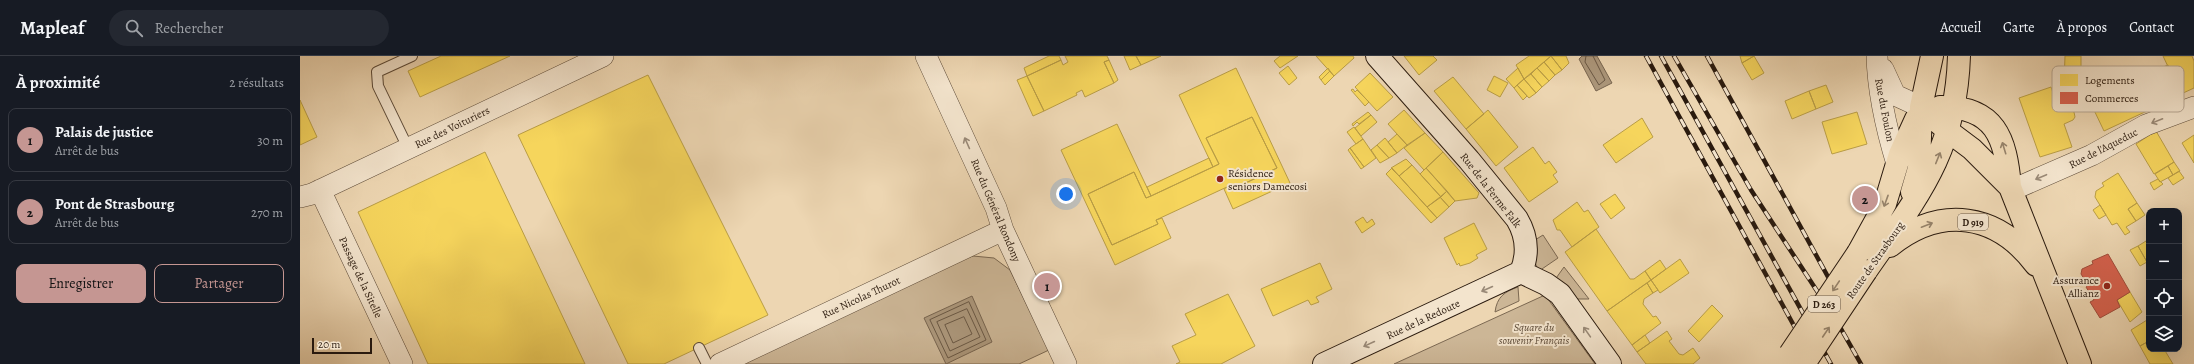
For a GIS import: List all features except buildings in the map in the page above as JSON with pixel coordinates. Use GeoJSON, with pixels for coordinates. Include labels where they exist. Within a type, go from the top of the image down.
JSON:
{"type":"FeatureCollection","features":[{"type":"Feature","properties":{"kind":"main road","name":"Route de Strasbourg"},"geometry":{"type":"LineString","coordinates":[[1906,216],[1919,168],[1921,107],[1932,56]]}},
{"type":"Feature","properties":{"kind":"main road","name":"Route de Strasbourg"},"geometry":{"type":"LineString","coordinates":[[1792,361],[1866,262],[1906,216],[1936,164],[1948,131],[1954,106],[1959,56]]}},
{"type":"Feature","properties":{"kind":"main road","name":"D 919"},"geometry":{"type":"LineString","coordinates":[[1921,107],[1954,106],[1974,111],[1993,125],[1998,133],[2006,154],[2011,188],[2080,364]]}},
{"type":"Feature","properties":{"kind":"main road","name":"Route de Strasbourg"},"geometry":{"type":"LineString","coordinates":[[1866,262],[1897,164],[1921,107]]}},
{"type":"Feature","properties":{"kind":"main road"},"geometry":{"type":"LineString","coordinates":[[1921,107],[1948,131]]}},
{"type":"Feature","properties":{"kind":"main road","name":"D 919"},"geometry":{"type":"LineString","coordinates":[[1948,131],[1972,149],[2011,188]]}},
{"type":"Feature","properties":{"kind":"main road","name":"D 919"},"geometry":{"type":"LineString","coordinates":[[1866,262],[1905,235],[1931,223],[1949,219],[1978,222],[2004,234],[2026,251],[2039,268],[2054,296]]}},
{"type":"Feature","properties":{"kind":"street","name":"Rue des Voituriers"},"geometry":{"type":"LineString","coordinates":[[300,197],[320,190],[603,56]]}},
{"type":"Feature","properties":{"kind":"street","name":"Rue du Général Rondony"},"geometry":{"type":"LineString","coordinates":[[926,56],[996,208],[1003,230],[1066,364]]}},
{"type":"Feature","properties":{"kind":"street","name":"Rue de la Ferme Falk"},"geometry":{"type":"LineString","coordinates":[[1377,56],[1469,160],[1517,219],[1523,230],[1527,251],[1522,272]]}},
{"type":"Feature","properties":{"kind":"street","name":"Rue du Foulon"},"geometry":{"type":"LineString","coordinates":[[1878,56],[1888,84],[1895,95],[1921,107]]}},
{"type":"Feature","properties":{"kind":"street","name":"Rue du Foulon"},"geometry":{"type":"LineString","coordinates":[[1878,56],[1879,90],[1884,119],[1897,164]]}},
{"type":"Feature","properties":{"kind":"street","name":"Rue de l'Aqueduc"},"geometry":{"type":"LineString","coordinates":[[2184,111],[2194,107]]}},
{"type":"Feature","properties":{"kind":"street","name":"Rue de l'Aqueduc"},"geometry":{"type":"LineString","coordinates":[[2011,188],[2097,153],[2146,125],[2181,112]]}},
{"type":"Feature","properties":{"kind":"street","name":"Passage de la Sitelle"},"geometry":{"type":"LineString","coordinates":[[320,190],[402,364]]}},
{"type":"Feature","properties":{"kind":"street","name":"Rue Nicolas Thurot"},"geometry":{"type":"LineString","coordinates":[[720,364],[1003,230]]}},
{"type":"Feature","properties":{"kind":"street","name":"Rue de la Redoute"},"geometry":{"type":"LineString","coordinates":[[1324,364],[1522,272]]}},
{"type":"Feature","properties":{"kind":"street"},"geometry":{"type":"LineString","coordinates":[[1522,272],[1556,291],[1610,364]]}},
{"type":"Feature","properties":{"kind":"lane"},"geometry":{"type":"LineString","coordinates":[[408,148],[378,86],[377,72],[412,56]]}},
{"type":"Feature","properties":{"kind":"lane"},"geometry":{"type":"LineString","coordinates":[[699,348],[707,364]]}},
{"type":"Feature","properties":{"kind":"green space"},"geometry":{"type":"Polygon","coordinates":[[[1543,235],[1558,258],[1539,271],[1534,261],[1535,240],[1543,235]]]}},
{"type":"Feature","properties":{"kind":"green space"},"geometry":{"type":"Polygon","coordinates":[[[973,256],[994,258],[1010,270],[1049,350],[1019,364],[741,364],[964,259],[973,256]]]}},
{"type":"Feature","properties":{"kind":"green space"},"geometry":{"type":"Polygon","coordinates":[[[1564,267],[1589,299],[1570,299],[1554,281],[1564,267]]]}},
{"type":"Feature","properties":{"kind":"green space"},"geometry":{"type":"Polygon","coordinates":[[[1518,287],[1519,301],[1495,312],[1499,299],[1505,293],[1518,287]]]}},
{"type":"Feature","properties":{"kind":"green space","name":"Square du souvenir Français"},"geometry":{"type":"Polygon","coordinates":[[[1545,295],[1595,364],[1394,364],[1545,295]]]}},
{"type":"Feature","properties":{"kind":"water"},"geometry":{"type":"Polygon","coordinates":[[[1582,56],[1597,56],[1612,83],[1596,91],[1579,59],[1582,56]]]}},
{"type":"Feature","properties":{"kind":"water"},"geometry":{"type":"Polygon","coordinates":[[[972,296],[992,342],[946,364],[924,318],[972,296]]]}},
{"type":"Feature","properties":{"kind":"railway"},"geometry":{"type":"LineString","coordinates":[[1646,56],[1815,364]]}},
{"type":"Feature","properties":{"kind":"railway"},"geometry":{"type":"LineString","coordinates":[[1661,56],[1831,364]]}},
{"type":"Feature","properties":{"kind":"railway"},"geometry":{"type":"LineString","coordinates":[[1674,56],[1751,190],[1836,320],[1861,364]]}},
{"type":"Feature","properties":{"kind":"railway"},"geometry":{"type":"LineString","coordinates":[[1707,56],[1833,286]]}},
{"type":"Feature","properties":{"kind":"place","name":"Résidence seniors Damecosi"},"geometry":{"type":"Point","coordinates":[1220,179]}},
{"type":"Feature","properties":{"kind":"place","name":"Pont de Strasbourg"},"geometry":{"type":"Point","coordinates":[1865,199]}},
{"type":"Feature","properties":{"kind":"place","name":"Palais de justice"},"geometry":{"type":"Point","coordinates":[1047,286]}},
{"type":"Feature","properties":{"kind":"place","name":"Assurance Allianz"},"geometry":{"type":"Point","coordinates":[2107,286]}}]}
